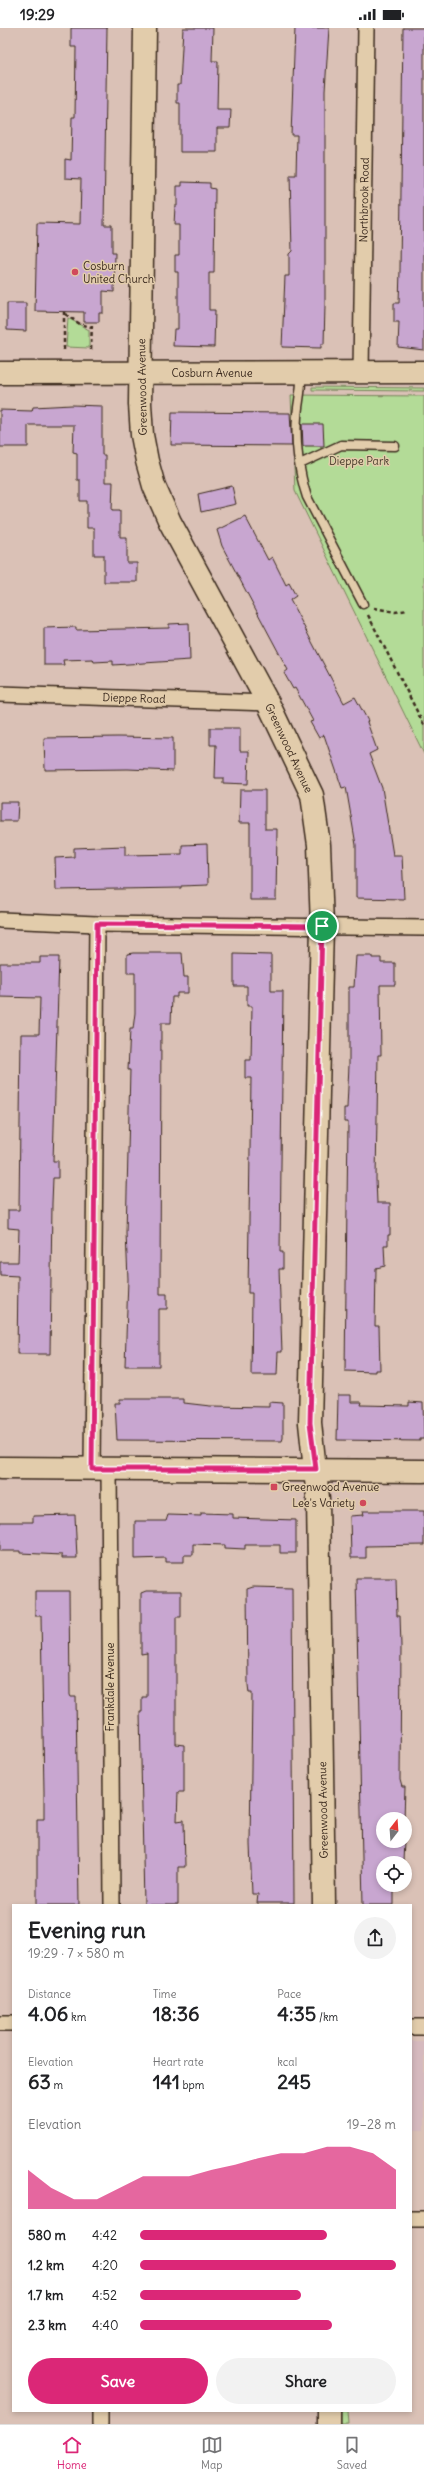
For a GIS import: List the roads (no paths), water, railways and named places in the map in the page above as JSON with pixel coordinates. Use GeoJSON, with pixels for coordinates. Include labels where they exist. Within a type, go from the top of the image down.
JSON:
{"type":"FeatureCollection","features":[{"type":"Feature","properties":{"kind":"street","name":"Greenwood Avenue"},"geometry":{"type":"LineString","coordinates":[[145,28],[140,372],[142,435],[154,486],[188,558],[268,702],[312,794],[319,846],[322,926],[310,1423],[316,1469],[324,1904]]}},
{"type":"Feature","properties":{"kind":"street","name":"Northbrook Road"},"geometry":{"type":"LineString","coordinates":[[360,372],[366,28]]}},
{"type":"Feature","properties":{"kind":"street","name":"Cosburn Avenue"},"geometry":{"type":"LineString","coordinates":[[0,373],[424,372]]}},
{"type":"Feature","properties":{"kind":"street","name":"Dieppe Road"},"geometry":{"type":"LineString","coordinates":[[0,694],[268,702]]}},
{"type":"Feature","properties":{"kind":"street"},"geometry":{"type":"LineString","coordinates":[[0,920],[97,924],[424,928]]}},
{"type":"Feature","properties":{"kind":"street","name":"Frankdale Avenue"},"geometry":{"type":"LineString","coordinates":[[97,924],[100,1469],[112,1904]]}},
{"type":"Feature","properties":{"kind":"street"},"geometry":{"type":"LineString","coordinates":[[0,1468],[316,1469],[424,1471]]}},
{"type":"Feature","properties":{"kind":"street"},"geometry":{"type":"LineString","coordinates":[[0,2023],[12,2023]]}},
{"type":"Feature","properties":{"kind":"street"},"geometry":{"type":"LineString","coordinates":[[412,2027],[424,2027]]}},
{"type":"Feature","properties":{"kind":"street"},"geometry":{"type":"LineString","coordinates":[[412,2219],[424,2219]]}},
{"type":"Feature","properties":{"kind":"street"},"geometry":{"type":"LineString","coordinates":[[100,2412],[100,2424]]}},
{"type":"Feature","properties":{"kind":"street"},"geometry":{"type":"LineString","coordinates":[[329,2412],[329,2424]]}},
{"type":"Feature","properties":{"kind":"lane"},"geometry":{"type":"LineString","coordinates":[[301,372],[302,393],[297,418],[300,464],[307,497],[363,604]]}},
{"type":"Feature","properties":{"kind":"lane"},"geometry":{"type":"LineString","coordinates":[[300,464],[341,445],[395,446]]}},
{"type":"Feature","properties":{"kind":"place","name":"Cosburn United Church"},"geometry":{"type":"Point","coordinates":[75,272]}},
{"type":"Feature","properties":{"kind":"place","name":"Greenwood Avenue"},"geometry":{"type":"Point","coordinates":[274,1487]}},
{"type":"Feature","properties":{"kind":"place","name":"Lee's Variety"},"geometry":{"type":"Point","coordinates":[363,1503]}},
{"type":"Feature","properties":{"kind":"park label","name":"Dieppe Park"},"geometry":{"type":"Point","coordinates":[359,461]}}]}
